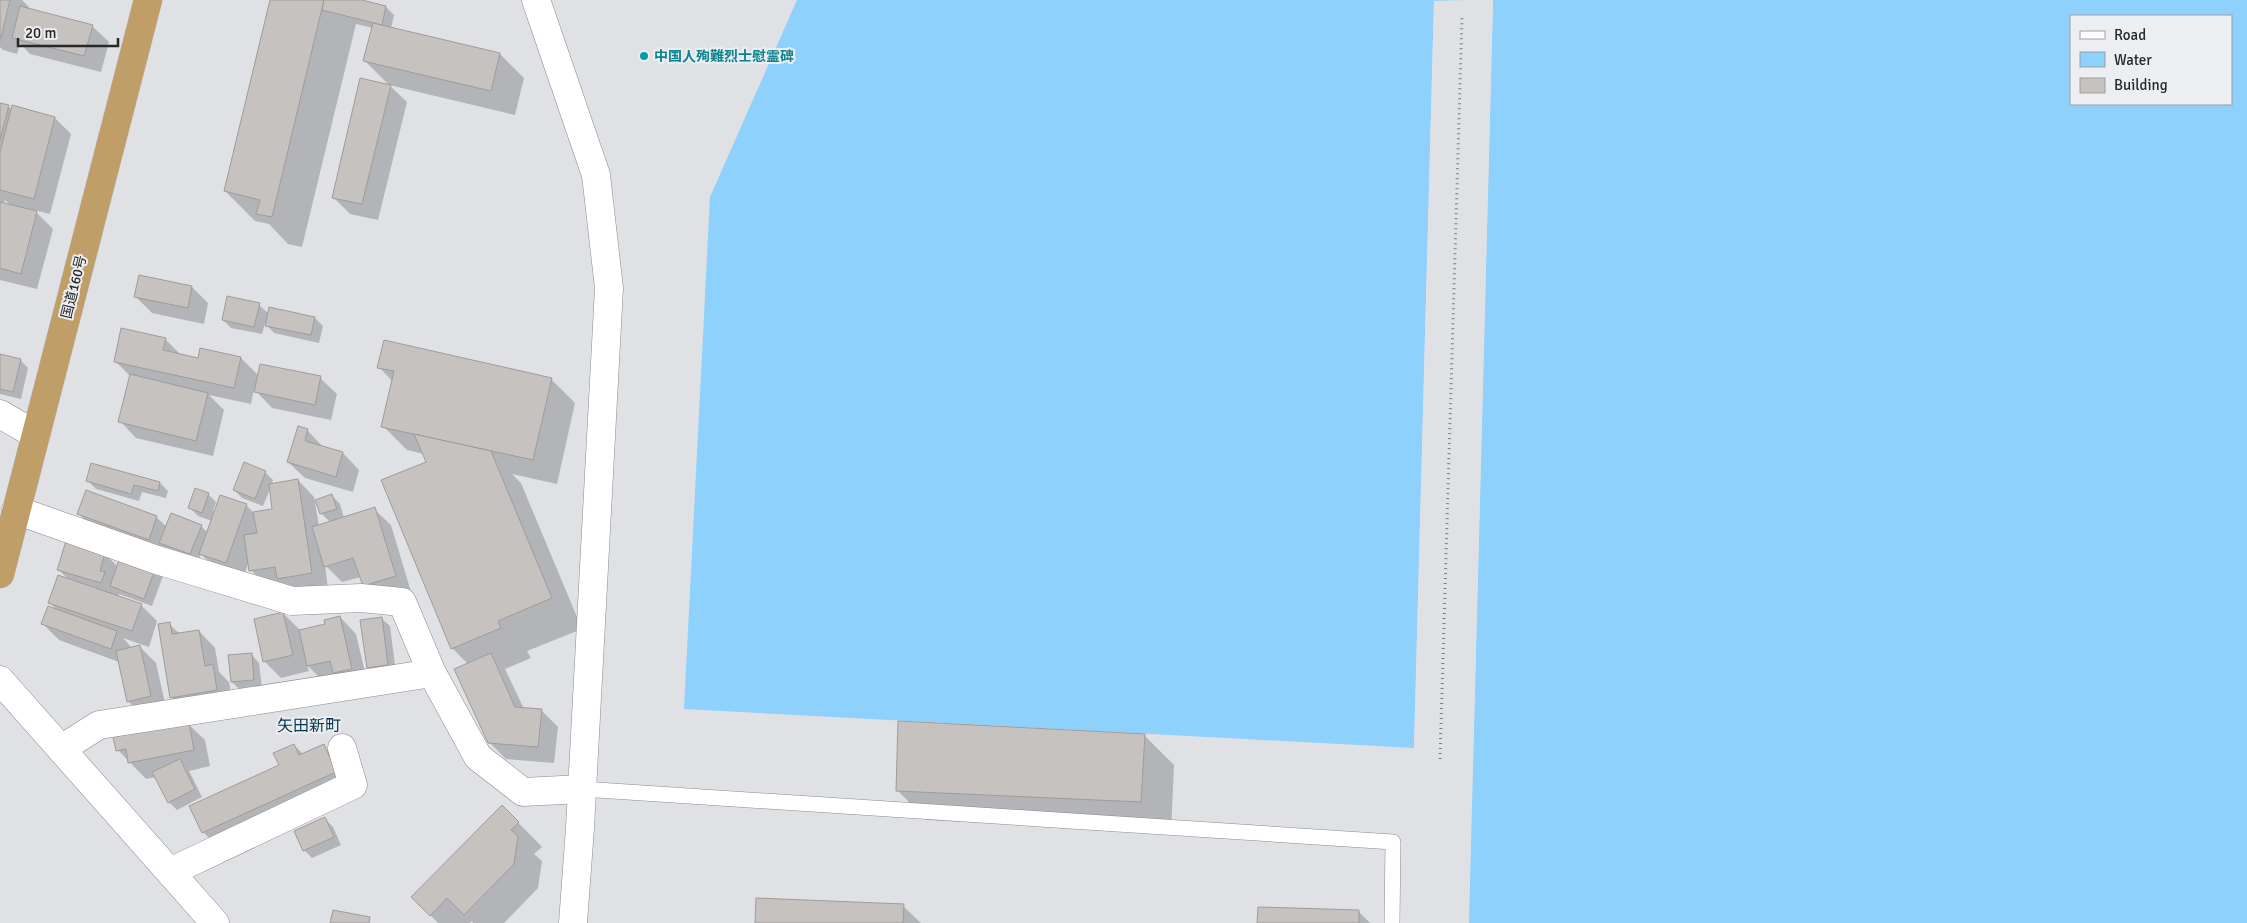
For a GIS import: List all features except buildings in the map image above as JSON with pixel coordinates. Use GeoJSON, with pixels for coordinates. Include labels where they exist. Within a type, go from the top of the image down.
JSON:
{"type":"FeatureCollection","features":[{"type":"Feature","properties":{"kind":"highway","name":"国道160号"},"geometry":{"type":"LineString","coordinates":[[0,574],[148,0]]}},
{"type":"Feature","properties":{"kind":"street"},"geometry":{"type":"LineString","coordinates":[[536,0],[554,46],[596,175],[609,288],[573,923]]}},
{"type":"Feature","properties":{"kind":"street"},"geometry":{"type":"LineString","coordinates":[[0,414],[36,434]]}},
{"type":"Feature","properties":{"kind":"street"},"geometry":{"type":"LineString","coordinates":[[16,510],[157,560],[292,601],[361,598],[402,602],[432,673],[478,757],[523,792],[582,790]]}},
{"type":"Feature","properties":{"kind":"street"},"geometry":{"type":"LineString","coordinates":[[61,749],[99,725],[432,673]]}},
{"type":"Feature","properties":{"kind":"street"},"geometry":{"type":"LineString","coordinates":[[0,680],[216,923]]}},
{"type":"Feature","properties":{"kind":"street"},"geometry":{"type":"LineString","coordinates":[[170,872],[353,785],[342,748]]}},
{"type":"Feature","properties":{"kind":"lane"},"geometry":{"type":"LineString","coordinates":[[582,790],[1393,842],[1392,923]]}},
{"type":"Feature","properties":{"kind":"path"},"geometry":{"type":"LineString","coordinates":[[1440,759],[1462,18]]}},
{"type":"Feature","properties":{"kind":"water"},"geometry":{"type":"Polygon","coordinates":[[[797,0],[1475,0],[1434,1],[1414,748],[684,709],[710,197],[797,0]]]}},
{"type":"Feature","properties":{"kind":"water"},"geometry":{"type":"Polygon","coordinates":[[[1493,0],[2247,0],[2247,923],[1469,923],[1493,0]]]}},
{"type":"Feature","properties":{"kind":"pier"},"geometry":{"type":"Polygon","coordinates":[[[1478,0],[1475,2],[1436,3],[1417,749],[1414,748],[1434,1],[1478,0]]]}},
{"type":"Feature","properties":{"kind":"pier"},"geometry":{"type":"Polygon","coordinates":[[[1490,0],[1493,0],[1473,756],[1471,756],[1490,0]]]}},
{"type":"Feature","properties":{"kind":"place","name":"中国人殉難烈士慰霊碑"},"geometry":{"type":"Point","coordinates":[644,56]}},
{"type":"Feature","properties":{"kind":"district","name":"矢田新町"},"geometry":{"type":"Point","coordinates":[309,726]}}]}
